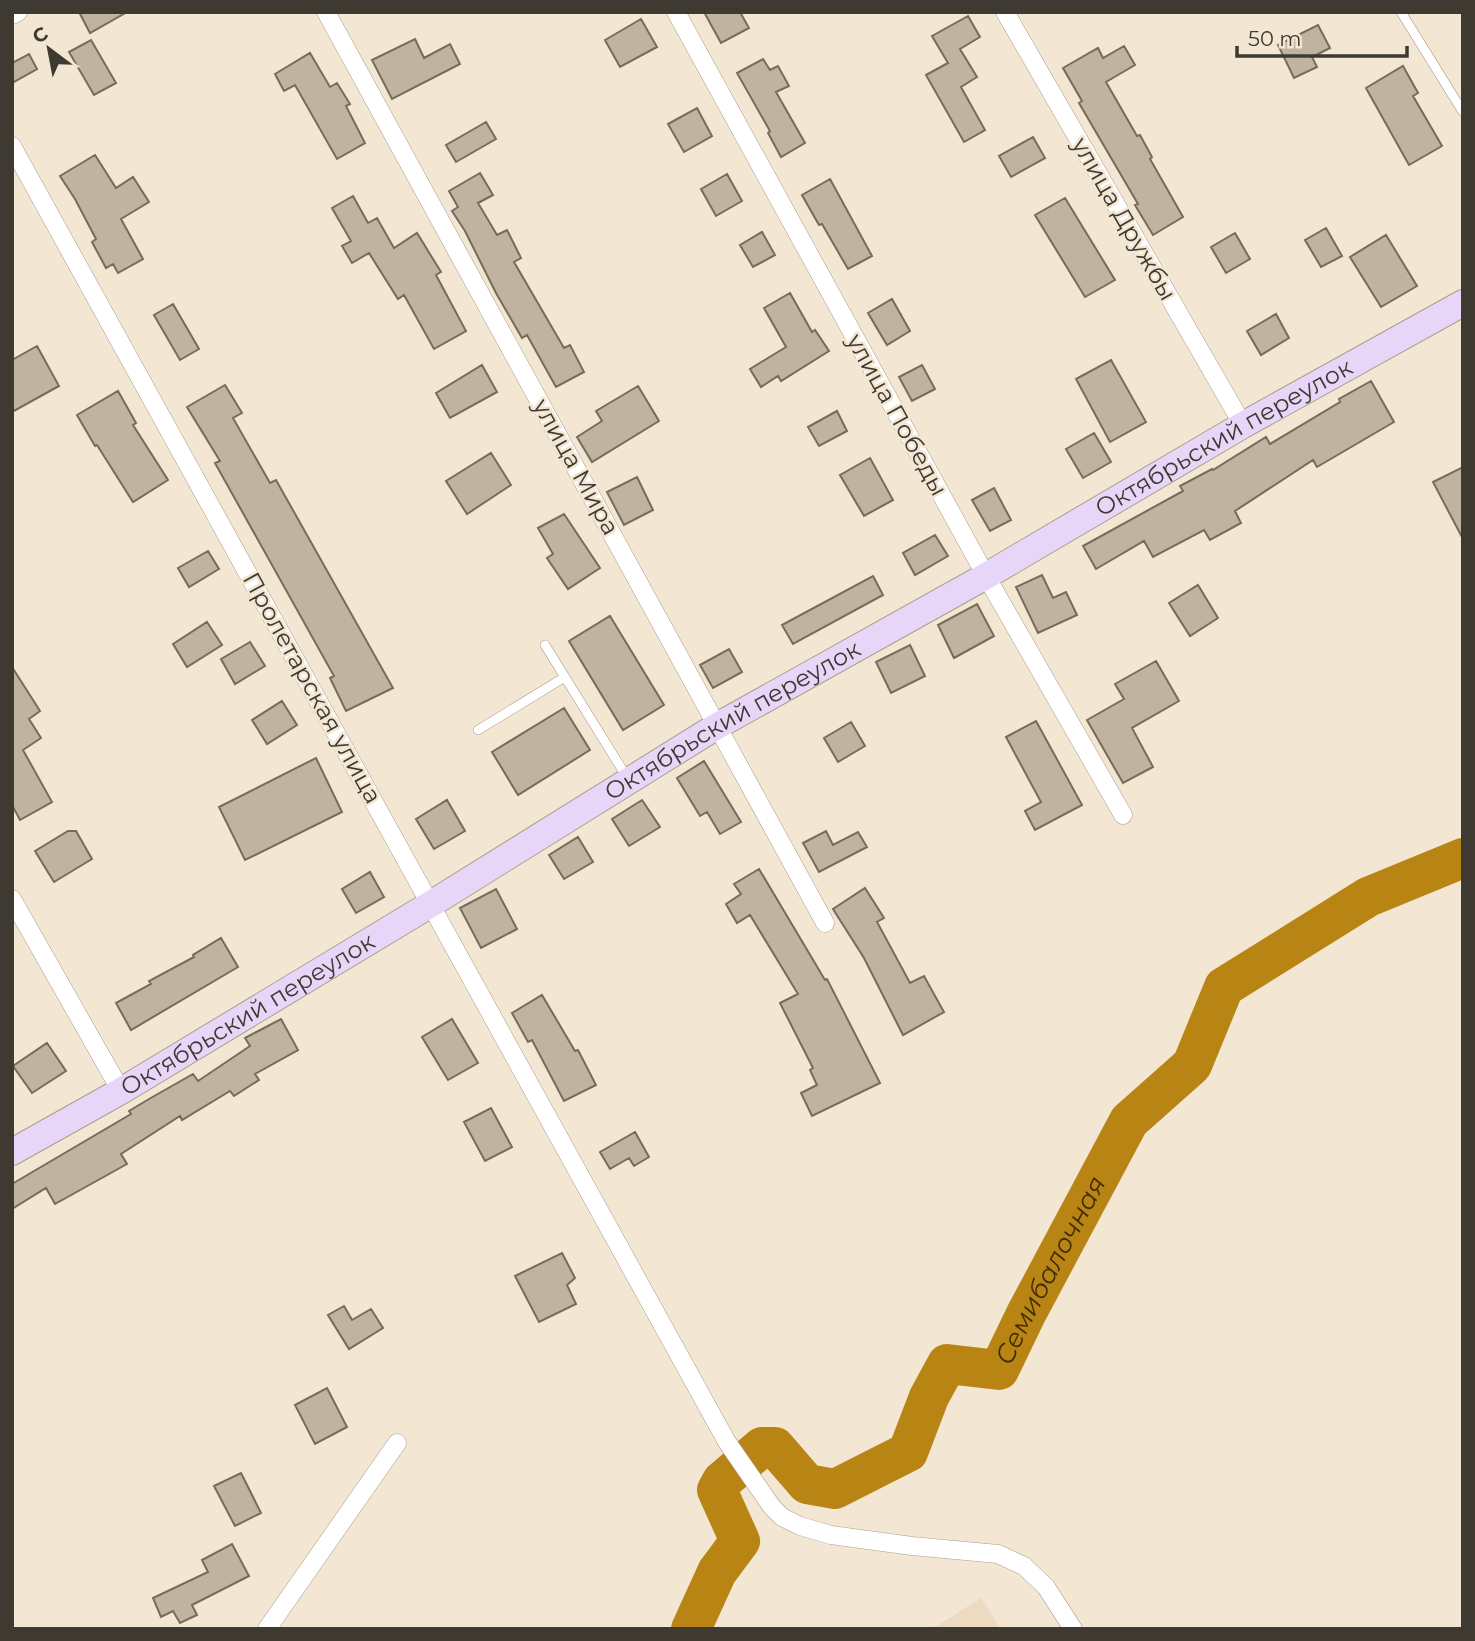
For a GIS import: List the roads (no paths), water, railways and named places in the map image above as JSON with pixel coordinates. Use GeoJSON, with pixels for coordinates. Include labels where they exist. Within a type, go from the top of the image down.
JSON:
{"type":"FeatureCollection","features":[{"type":"Feature","properties":{"kind":"street"},"geometry":{"type":"LineString","coordinates":[[12,15],[18,12]]}},
{"type":"Feature","properties":{"kind":"street","name":"улица Мира"},"geometry":{"type":"LineString","coordinates":[[326,12],[825,923]]}},
{"type":"Feature","properties":{"kind":"street","name":"улица Победы"},"geometry":{"type":"LineString","coordinates":[[676,12],[986,576],[1123,814]]}},
{"type":"Feature","properties":{"kind":"street","name":"улица Дружбы"},"geometry":{"type":"LineString","coordinates":[[1005,12],[1243,425]]}},
{"type":"Feature","properties":{"kind":"street","name":"Пролетарская улица"},"geometry":{"type":"LineString","coordinates":[[12,146],[727,1442],[772,1507],[782,1517],[800,1526],[831,1535],[912,1546],[998,1553],[1024,1566],[1046,1587],[1073,1629]]}},
{"type":"Feature","properties":{"kind":"street","name":"Октябрьский переулок"},"geometry":{"type":"LineString","coordinates":[[12,1152],[121,1091],[431,904],[717,726],[986,576],[1243,425],[1463,303]]}},
{"type":"Feature","properties":{"kind":"street"},"geometry":{"type":"LineString","coordinates":[[12,899],[121,1091]]}},
{"type":"Feature","properties":{"kind":"street"},"geometry":{"type":"LineString","coordinates":[[267,1629],[397,1443]]}},
{"type":"Feature","properties":{"kind":"lane"},"geometry":{"type":"LineString","coordinates":[[1401,12],[1463,112]]}},
{"type":"Feature","properties":{"kind":"lane"},"geometry":{"type":"LineString","coordinates":[[545,645],[628,781]]}},
{"type":"Feature","properties":{"kind":"lane"},"geometry":{"type":"LineString","coordinates":[[478,730],[565,677]]}},
{"type":"Feature","properties":{"kind":"waterway","name":"Семибалочная"},"geometry":{"type":"LineString","coordinates":[[691,1629],[717,1572],[740,1541],[717,1490],[722,1481],[762,1447],[775,1447],[807,1484],[835,1489],[908,1452],[929,1397],[947,1364],[999,1370],[1129,1121],[1192,1065],[1224,987],[1368,897],[1463,858]]}}]}
